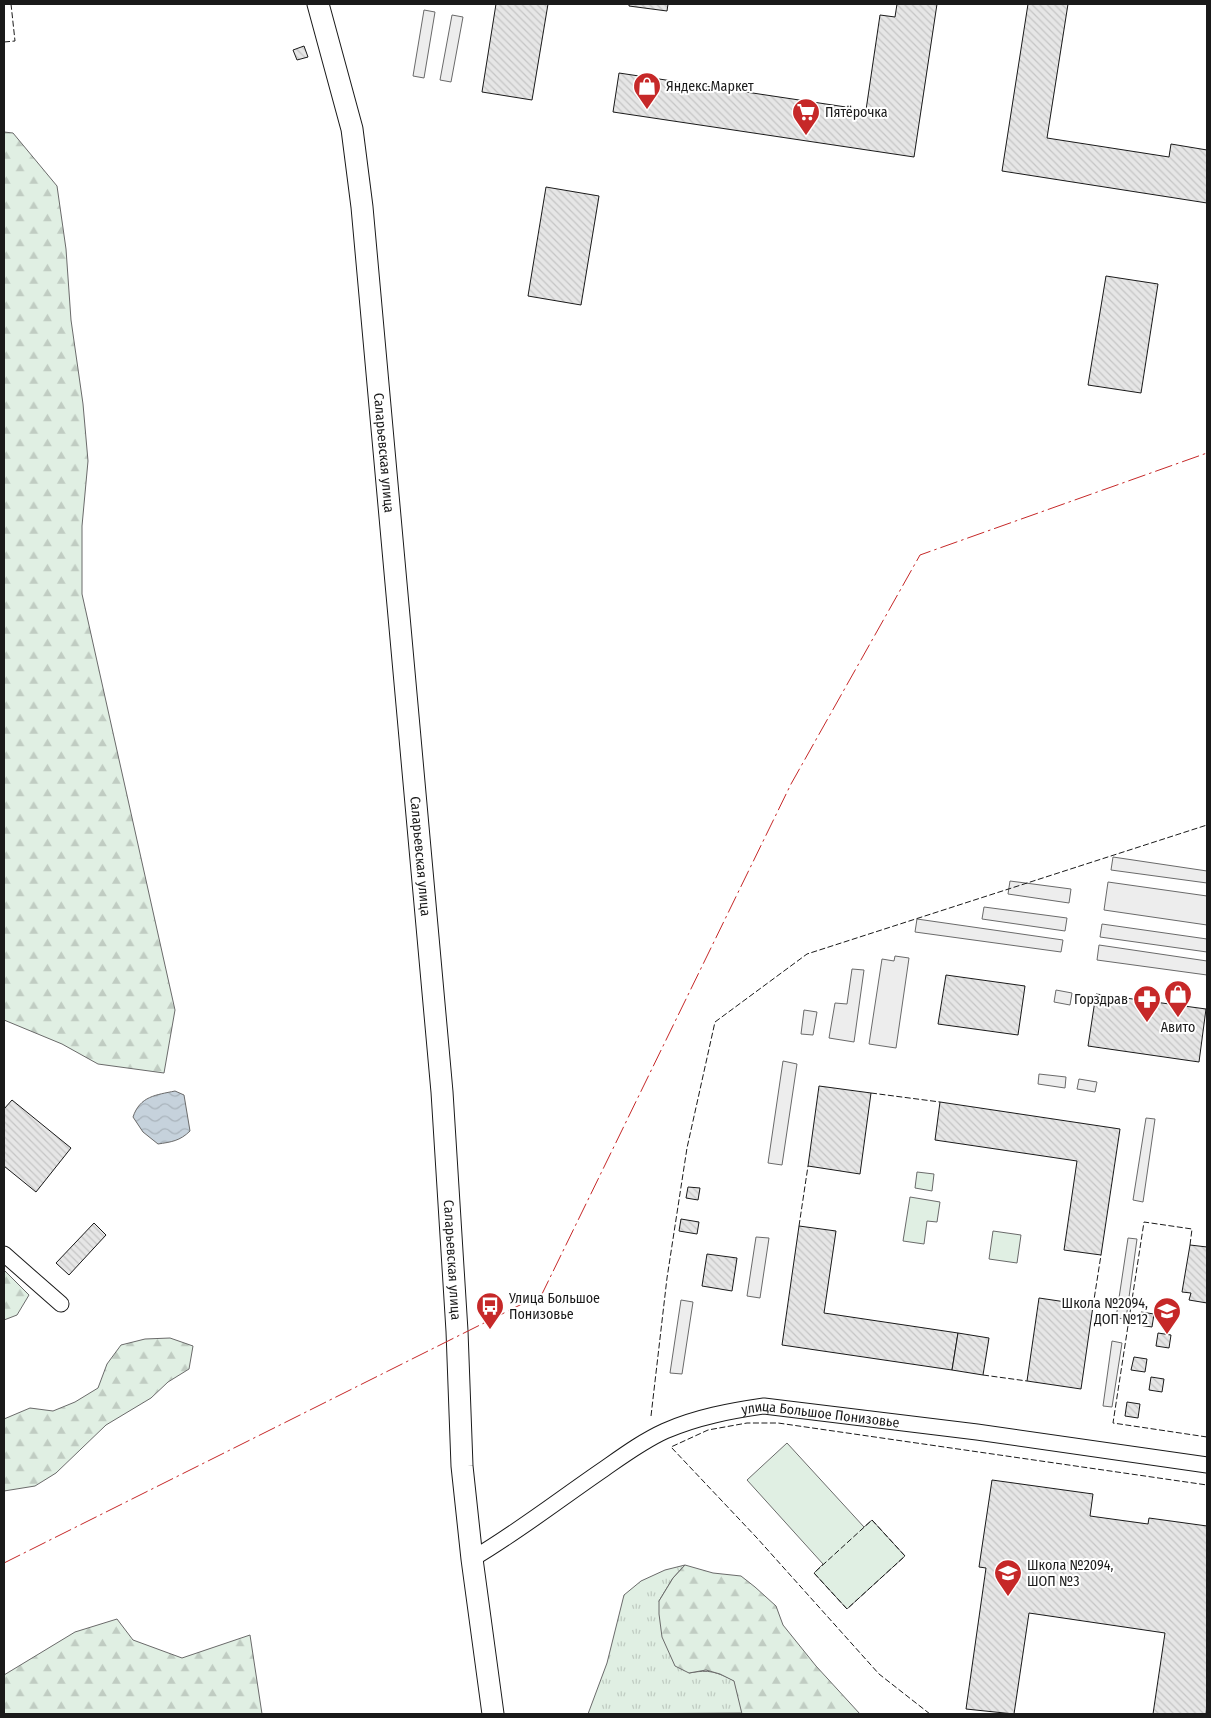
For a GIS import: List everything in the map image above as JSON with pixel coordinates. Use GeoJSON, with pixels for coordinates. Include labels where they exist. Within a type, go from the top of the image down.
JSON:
{"type":"FeatureCollection","features":[{"type":"Feature","properties":{"kind":"street","name":"Саларьевская улица"},"geometry":{"type":"LineString","coordinates":[[318,4],[352,129],[362,207],[442,1092],[457,1331],[462,1466],[472,1559],[493,1714]]}},
{"type":"Feature","properties":{"kind":"street"},"geometry":{"type":"LineString","coordinates":[[4,1254],[61,1304]]}},
{"type":"Feature","properties":{"kind":"street","name":"улица Большое Понизовье"},"geometry":{"type":"LineString","coordinates":[[472,1559],[498,1544],[639,1445],[665,1431],[692,1420],[731,1410],[764,1406],[977,1432],[1207,1465]]}},
{"type":"Feature","properties":{"kind":"green space"},"geometry":{"type":"Polygon","coordinates":[[[4,132],[13,133],[57,186],[66,249],[71,320],[83,404],[88,461],[82,526],[82,594],[175,1010],[164,1073],[98,1064],[62,1044],[4,1020],[4,132]]]}},
{"type":"Feature","properties":{"kind":"green space"},"geometry":{"type":"Polygon","coordinates":[[[917,1172],[934,1174],[932,1191],[915,1188],[917,1172]]]}},
{"type":"Feature","properties":{"kind":"green space"},"geometry":{"type":"Polygon","coordinates":[[[910,1197],[940,1202],[937,1222],[927,1221],[924,1244],[903,1241],[910,1197]]]}},
{"type":"Feature","properties":{"kind":"green space"},"geometry":{"type":"Polygon","coordinates":[[[993,1231],[1021,1235],[1017,1263],[989,1259],[993,1231]]]}},
{"type":"Feature","properties":{"kind":"green space"},"geometry":{"type":"Polygon","coordinates":[[[4,1270],[29,1295],[17,1315],[4,1320],[4,1270]]]}},
{"type":"Feature","properties":{"kind":"green space"},"geometry":{"type":"Polygon","coordinates":[[[170,1338],[193,1346],[189,1369],[168,1382],[151,1398],[106,1425],[56,1473],[35,1486],[4,1491],[4,1419],[30,1408],[53,1411],[75,1402],[98,1388],[107,1364],[121,1345],[145,1339],[170,1338]]]}},
{"type":"Feature","properties":{"kind":"green space"},"geometry":{"type":"Polygon","coordinates":[[[787,1443],[864,1527],[872,1520],[905,1556],[847,1609],[814,1573],[823,1564],[747,1480],[787,1443]]]}},
{"type":"Feature","properties":{"kind":"green space"},"geometry":{"type":"Polygon","coordinates":[[[685,1565],[673,1578],[659,1601],[689,1673],[713,1672],[735,1681],[743,1713],[588,1714],[607,1663],[624,1595],[641,1581],[665,1570],[685,1565]]]}},
{"type":"Feature","properties":{"kind":"green space"},"geometry":{"type":"Polygon","coordinates":[[[685,1565],[713,1573],[741,1576],[755,1587],[776,1606],[783,1625],[816,1666],[860,1714],[742,1714],[734,1681],[706,1670],[689,1673],[675,1666],[662,1637],[659,1601],[673,1578],[685,1565]]]}},
{"type":"Feature","properties":{"kind":"green space"},"geometry":{"type":"Polygon","coordinates":[[[117,1619],[133,1640],[182,1658],[250,1635],[262,1714],[4,1714],[4,1675],[75,1632],[117,1619]]]}},
{"type":"Feature","properties":{"kind":"shaded area"},"geometry":{"type":"Polygon","coordinates":[[[424,10],[435,12],[424,78],[413,76],[424,10]]]}},
{"type":"Feature","properties":{"kind":"shaded area"},"geometry":{"type":"Polygon","coordinates":[[[452,15],[463,17],[451,82],[440,80],[452,15]]]}},
{"type":"Feature","properties":{"kind":"shaded area"},"geometry":{"type":"Polygon","coordinates":[[[1113,857],[1207,871],[1207,883],[1111,870],[1113,857]]]}},
{"type":"Feature","properties":{"kind":"shaded area"},"geometry":{"type":"Polygon","coordinates":[[[1010,881],[1071,889],[1069,903],[1008,894],[1010,881]]]}},
{"type":"Feature","properties":{"kind":"shaded area"},"geometry":{"type":"Polygon","coordinates":[[[1108,882],[1207,896],[1207,925],[1104,910],[1108,882]]]}},
{"type":"Feature","properties":{"kind":"shaded area"},"geometry":{"type":"Polygon","coordinates":[[[984,907],[1067,918],[1065,931],[982,919],[984,907]]]}},
{"type":"Feature","properties":{"kind":"shaded area"},"geometry":{"type":"Polygon","coordinates":[[[917,919],[1063,940],[1061,952],[915,932],[917,919]]]}},
{"type":"Feature","properties":{"kind":"shaded area"},"geometry":{"type":"Polygon","coordinates":[[[1102,924],[1207,939],[1207,952],[1100,937],[1102,924]]]}},
{"type":"Feature","properties":{"kind":"shaded area"},"geometry":{"type":"Polygon","coordinates":[[[1099,945],[1207,961],[1207,975],[1097,960],[1099,945]]]}},
{"type":"Feature","properties":{"kind":"shaded area"},"geometry":{"type":"Polygon","coordinates":[[[895,956],[909,958],[896,1048],[869,1044],[882,959],[894,961],[895,956]]]}},
{"type":"Feature","properties":{"kind":"shaded area"},"geometry":{"type":"Polygon","coordinates":[[[852,969],[864,970],[854,1042],[829,1038],[835,1003],[847,1004],[852,969]]]}},
{"type":"Feature","properties":{"kind":"shaded area"},"geometry":{"type":"Polygon","coordinates":[[[1056,990],[1072,993],[1070,1005],[1054,1002],[1056,990]]]}},
{"type":"Feature","properties":{"kind":"shaded area"},"geometry":{"type":"Polygon","coordinates":[[[804,1010],[817,1012],[813,1035],[801,1034],[804,1010]]]}},
{"type":"Feature","properties":{"kind":"shaded area"},"geometry":{"type":"Polygon","coordinates":[[[783,1061],[797,1064],[782,1165],[768,1163],[783,1061]]]}},
{"type":"Feature","properties":{"kind":"shaded area"},"geometry":{"type":"Polygon","coordinates":[[[1039,1074],[1066,1077],[1065,1088],[1038,1084],[1039,1074]]]}},
{"type":"Feature","properties":{"kind":"shaded area"},"geometry":{"type":"Polygon","coordinates":[[[1079,1079],[1097,1082],[1095,1092],[1077,1089],[1079,1079]]]}},
{"type":"Feature","properties":{"kind":"shaded area"},"geometry":{"type":"Polygon","coordinates":[[[1146,1118],[1155,1119],[1143,1202],[1133,1200],[1146,1118]]]}},
{"type":"Feature","properties":{"kind":"shaded area"},"geometry":{"type":"Polygon","coordinates":[[[756,1237],[769,1238],[760,1298],[747,1296],[756,1237]]]}},
{"type":"Feature","properties":{"kind":"shaded area"},"geometry":{"type":"Polygon","coordinates":[[[1128,1238],[1137,1239],[1126,1319],[1116,1318],[1128,1238]]]}},
{"type":"Feature","properties":{"kind":"shaded area"},"geometry":{"type":"Polygon","coordinates":[[[681,1300],[693,1302],[682,1374],[670,1373],[681,1300]]]}},
{"type":"Feature","properties":{"kind":"shaded area"},"geometry":{"type":"Polygon","coordinates":[[[1112,1341],[1122,1343],[1112,1407],[1103,1406],[1112,1341]]]}},
{"type":"Feature","properties":{"kind":"water"},"geometry":{"type":"Polygon","coordinates":[[[175,1091],[184,1095],[190,1131],[179,1139],[158,1144],[143,1132],[133,1117],[144,1101],[155,1095],[175,1091]]]}},
{"type":"Feature","properties":{"kind":"building"},"geometry":{"type":"Polygon","coordinates":[[[496,4],[548,4],[532,100],[482,92],[496,4]]]}},
{"type":"Feature","properties":{"kind":"building"},"geometry":{"type":"Polygon","coordinates":[[[629,4],[668,4],[667,11],[629,6],[629,4]]]}},
{"type":"Feature","properties":{"kind":"building"},"geometry":{"type":"Polygon","coordinates":[[[897,4],[937,4],[914,157],[613,112],[619,73],[866,110],[880,15],[895,17],[897,4]]]}},
{"type":"Feature","properties":{"kind":"building"},"geometry":{"type":"Polygon","coordinates":[[[1028,4],[1068,4],[1047,138],[1169,157],[1171,144],[1207,150],[1207,203],[1002,171],[1028,4]]]}},
{"type":"Feature","properties":{"kind":"building"},"geometry":{"type":"Polygon","coordinates":[[[304,46],[308,57],[297,60],[293,50],[304,46]]]}},
{"type":"Feature","properties":{"kind":"building"},"geometry":{"type":"Polygon","coordinates":[[[546,187],[599,196],[581,305],[528,296],[546,187]]]}},
{"type":"Feature","properties":{"kind":"building"},"geometry":{"type":"Polygon","coordinates":[[[1106,276],[1158,284],[1141,393],[1088,385],[1106,276]]]}},
{"type":"Feature","properties":{"kind":"building"},"geometry":{"type":"Polygon","coordinates":[[[946,975],[1025,986],[1018,1035],[938,1024],[946,975]]]}},
{"type":"Feature","properties":{"kind":"building"},"geometry":{"type":"Polygon","coordinates":[[[1096,994],[1206,1009],[1199,1062],[1088,1046],[1096,994]]]}},
{"type":"Feature","properties":{"kind":"building"},"geometry":{"type":"Polygon","coordinates":[[[819,1086],[871,1093],[860,1174],[808,1166],[819,1086]]]}},
{"type":"Feature","properties":{"kind":"building"},"geometry":{"type":"Polygon","coordinates":[[[12,1100],[71,1148],[36,1192],[4,1166],[4,1109],[12,1100]]]}},
{"type":"Feature","properties":{"kind":"building"},"geometry":{"type":"Polygon","coordinates":[[[940,1102],[1120,1129],[1101,1255],[1064,1250],[1077,1161],[935,1140],[940,1102]]]}},
{"type":"Feature","properties":{"kind":"building"},"geometry":{"type":"Polygon","coordinates":[[[688,1187],[700,1188],[698,1200],[686,1198],[688,1187]]]}},
{"type":"Feature","properties":{"kind":"building"},"geometry":{"type":"Polygon","coordinates":[[[681,1219],[699,1222],[697,1234],[679,1231],[681,1219]]]}},
{"type":"Feature","properties":{"kind":"building"},"geometry":{"type":"Polygon","coordinates":[[[94,1223],[106,1235],[69,1275],[56,1263],[94,1223]]]}},
{"type":"Feature","properties":{"kind":"building"},"geometry":{"type":"Polygon","coordinates":[[[799,1226],[836,1231],[824,1313],[958,1333],[952,1370],[782,1345],[799,1226]]]}},
{"type":"Feature","properties":{"kind":"building"},"geometry":{"type":"Polygon","coordinates":[[[1190,1245],[1207,1247],[1207,1303],[1189,1300],[1191,1293],[1182,1292],[1190,1245]]]}},
{"type":"Feature","properties":{"kind":"building"},"geometry":{"type":"Polygon","coordinates":[[[707,1254],[737,1258],[732,1291],[702,1286],[707,1254]]]}},
{"type":"Feature","properties":{"kind":"building"},"geometry":{"type":"Polygon","coordinates":[[[1039,1298],[1093,1306],[1081,1389],[1027,1381],[1039,1298]]]}},
{"type":"Feature","properties":{"kind":"building"},"geometry":{"type":"Polygon","coordinates":[[[1141,1312],[1154,1314],[1152,1327],[1139,1325],[1141,1312]]]}},
{"type":"Feature","properties":{"kind":"building"},"geometry":{"type":"Polygon","coordinates":[[[958,1333],[989,1338],[983,1375],[952,1370],[958,1333]]]}},
{"type":"Feature","properties":{"kind":"building"},"geometry":{"type":"Polygon","coordinates":[[[1158,1333],[1171,1335],[1169,1348],[1156,1346],[1158,1333]]]}},
{"type":"Feature","properties":{"kind":"building"},"geometry":{"type":"Polygon","coordinates":[[[1134,1357],[1147,1359],[1145,1372],[1131,1370],[1134,1357]]]}},
{"type":"Feature","properties":{"kind":"building"},"geometry":{"type":"Polygon","coordinates":[[[1151,1377],[1164,1379],[1162,1392],[1149,1390],[1151,1377]]]}},
{"type":"Feature","properties":{"kind":"building"},"geometry":{"type":"Polygon","coordinates":[[[1127,1402],[1140,1404],[1138,1418],[1125,1416],[1127,1402]]]}},
{"type":"Feature","properties":{"kind":"building"},"geometry":{"type":"Polygon","coordinates":[[[992,1480],[1093,1494],[1090,1516],[1148,1524],[1149,1518],[1207,1526],[1206,1714],[1153,1714],[1165,1633],[1029,1613],[1014,1714],[966,1709],[986,1568],[979,1567],[992,1480]]]}},
{"type":"Feature","properties":{"kind":"fence"},"geometry":{"type":"LineString","coordinates":[[4,42],[15,41],[11,4]]}},
{"type":"Feature","properties":{"kind":"fence"},"geometry":{"type":"LineString","coordinates":[[651,1416],[667,1278],[687,1148],[715,1022],[807,954],[1207,825]]}},
{"type":"Feature","properties":{"kind":"fence"},"geometry":{"type":"LineString","coordinates":[[871,1093],[940,1102]]}},
{"type":"Feature","properties":{"kind":"fence"},"geometry":{"type":"LineString","coordinates":[[799,1226],[808,1166]]}},
{"type":"Feature","properties":{"kind":"fence"},"geometry":{"type":"LineString","coordinates":[[1190,1245],[1192,1229],[1144,1222],[1113,1423],[1207,1437]]}},
{"type":"Feature","properties":{"kind":"fence"},"geometry":{"type":"LineString","coordinates":[[1093,1306],[1101,1255]]}},
{"type":"Feature","properties":{"kind":"fence"},"geometry":{"type":"LineString","coordinates":[[983,1375],[1027,1381]]}},
{"type":"Feature","properties":{"kind":"fence"},"geometry":{"type":"LineString","coordinates":[[930,1714],[879,1674],[757,1538],[671,1447],[708,1430],[747,1423],[778,1423],[1207,1485]]}},
{"type":"Feature","properties":{"kind":"fence"},"geometry":{"type":"LineString","coordinates":[[872,1520],[905,1556],[847,1609],[814,1573],[872,1520]]}},
{"type":"Feature","properties":{"kind":"power"},"geometry":{"type":"LineString","coordinates":[[4,1563],[542,1294],[791,784],[920,555],[1207,453]]}},
{"type":"Feature","properties":{"kind":"place","name":"Яндекс.Маркет"},"geometry":{"type":"Point","coordinates":[647,110]}},
{"type":"Feature","properties":{"kind":"place","name":"Пятёрочка"},"geometry":{"type":"Point","coordinates":[806,136]}},
{"type":"Feature","properties":{"kind":"place","name":"Авито"},"geometry":{"type":"Point","coordinates":[1178,1018]}},
{"type":"Feature","properties":{"kind":"place","name":"Горздрав"},"geometry":{"type":"Point","coordinates":[1147,1023]}},
{"type":"Feature","properties":{"kind":"place","name":"Улица Большое Понизовье"},"geometry":{"type":"Point","coordinates":[490,1330]}},
{"type":"Feature","properties":{"kind":"place","name":"Школа №2094, ДОП №12"},"geometry":{"type":"Point","coordinates":[1167,1335]}},
{"type":"Feature","properties":{"kind":"place","name":"Школа №2094, ШОП №3"},"geometry":{"type":"Point","coordinates":[1008,1597]}}]}
